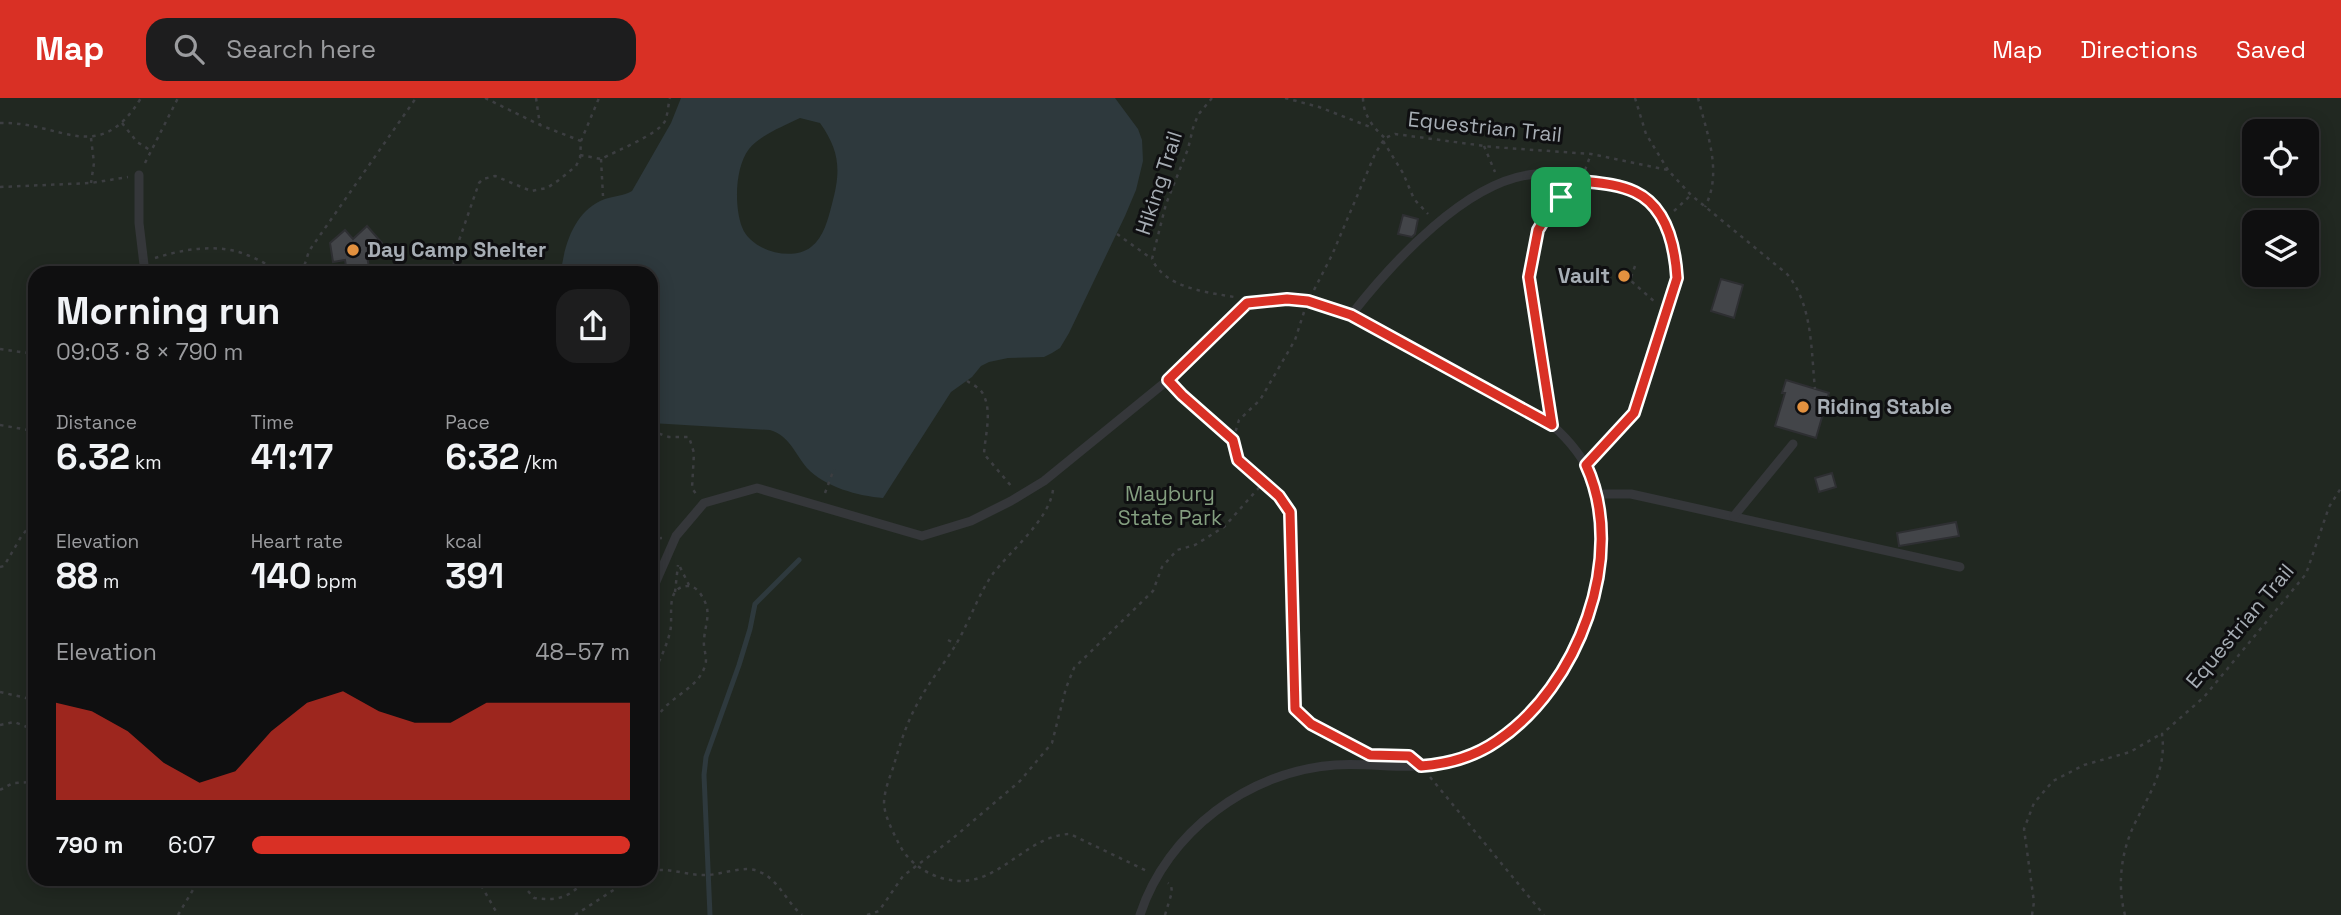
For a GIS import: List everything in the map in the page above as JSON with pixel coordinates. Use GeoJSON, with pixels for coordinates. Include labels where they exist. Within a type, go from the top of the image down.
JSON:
{"type":"FeatureCollection","features":[{"type":"Feature","properties":{"kind":"lane"},"geometry":{"type":"LineString","coordinates":[[1351,315],[1375,284],[1437,225],[1471,197],[1497,183],[1539,174],[1617,186],[1637,192],[1655,207],[1667,226],[1675,255],[1677,278],[1634,413],[1586,465]]}},
{"type":"Feature","properties":{"kind":"lane"},"geometry":{"type":"LineString","coordinates":[[139,175],[139,223],[143,266]]}},
{"type":"Feature","properties":{"kind":"lane"},"geometry":{"type":"LineString","coordinates":[[1552,425],[1529,277],[1538,230],[1555,203],[1580,181]]}},
{"type":"Feature","properties":{"kind":"lane"},"geometry":{"type":"LineString","coordinates":[[658,577],[676,536],[704,503],[757,488],[922,536],[971,521],[1047,478],[1168,380],[1247,303],[1287,299],[1308,301],[1351,315],[1552,425],[1566,438],[1586,465],[1597,494],[1601,533],[1599,576],[1578,639],[1552,687],[1527,716],[1494,743],[1454,761],[1421,766],[1332,765],[1268,781],[1231,800],[1204,820],[1179,845],[1157,877],[1140,915]]}},
{"type":"Feature","properties":{"kind":"lane"},"geometry":{"type":"LineString","coordinates":[[1734,516],[1793,444]]}},
{"type":"Feature","properties":{"kind":"lane"},"geometry":{"type":"LineString","coordinates":[[1597,494],[1631,494],[1960,567]]}},
{"type":"Feature","properties":{"kind":"path"},"geometry":{"type":"LineString","coordinates":[[0,123],[20,122],[91,138],[112,130],[129,118],[141,98]]}},
{"type":"Feature","properties":{"kind":"path"},"geometry":{"type":"LineString","coordinates":[[0,187],[91,183],[139,175],[178,98]]}},
{"type":"Feature","properties":{"kind":"path"},"geometry":{"type":"LineString","coordinates":[[304,266],[309,251],[416,98]]}},
{"type":"Feature","properties":{"kind":"path"},"geometry":{"type":"LineString","coordinates":[[485,98],[540,125],[581,141]]}},
{"type":"Feature","properties":{"kind":"path"},"geometry":{"type":"LineString","coordinates":[[536,98],[540,125]]}},
{"type":"Feature","properties":{"kind":"path"},"geometry":{"type":"LineString","coordinates":[[454,266],[455,252],[479,183],[495,176],[526,190],[537,191],[559,180],[576,166],[581,141],[599,98]]}},
{"type":"Feature","properties":{"kind":"path"},"geometry":{"type":"LineString","coordinates":[[580,155],[601,159],[624,146],[639,142],[665,121],[670,98]]}},
{"type":"Feature","properties":{"kind":"path","name":"Hiking Trail"},"geometry":{"type":"LineString","coordinates":[[1212,98],[1198,115],[1193,128],[1188,149],[1166,204],[1152,259],[1155,267],[1168,278],[1195,290],[1234,297],[1247,303]]}},
{"type":"Feature","properties":{"kind":"path"},"geometry":{"type":"LineString","coordinates":[[1285,98],[1319,107],[1373,128],[1380,134],[1403,173],[1414,200],[1437,225]]}},
{"type":"Feature","properties":{"kind":"path"},"geometry":{"type":"LineString","coordinates":[[1363,98],[1373,128]]}},
{"type":"Feature","properties":{"kind":"path"},"geometry":{"type":"LineString","coordinates":[[1635,98],[1646,134],[1668,170],[1690,195],[1798,286],[1805,306],[1815,389]]}},
{"type":"Feature","properties":{"kind":"path"},"geometry":{"type":"LineString","coordinates":[[1698,98],[1713,160],[1714,182],[1706,207]]}},
{"type":"Feature","properties":{"kind":"path"},"geometry":{"type":"LineString","coordinates":[[122,122],[137,142],[150,150]]}},
{"type":"Feature","properties":{"kind":"path"},"geometry":{"type":"LineString","coordinates":[[1380,134],[1383,141]]}},
{"type":"Feature","properties":{"kind":"path","name":"Equestrian Trail"},"geometry":{"type":"LineString","coordinates":[[1233,440],[1239,420],[1260,400],[1295,340],[1308,301],[1332,255],[1383,141],[1395,134],[1484,146],[1591,154],[1668,170]]}},
{"type":"Feature","properties":{"kind":"path"},"geometry":{"type":"LineString","coordinates":[[91,138],[94,163],[91,183]]}},
{"type":"Feature","properties":{"kind":"path"},"geometry":{"type":"LineString","coordinates":[[1484,146],[1493,164],[1497,183]]}},
{"type":"Feature","properties":{"kind":"path"},"geometry":{"type":"LineString","coordinates":[[601,159],[603,196]]}},
{"type":"Feature","properties":{"kind":"path"},"geometry":{"type":"LineString","coordinates":[[1663,220],[1690,195]]}},
{"type":"Feature","properties":{"kind":"path"},"geometry":{"type":"LineString","coordinates":[[1117,234],[1152,259]]}},
{"type":"Feature","properties":{"kind":"path"},"geometry":{"type":"LineString","coordinates":[[142,262],[180,250],[212,248],[246,254],[268,266]]}},
{"type":"Feature","properties":{"kind":"path"},"geometry":{"type":"LineString","coordinates":[[1635,266],[1630,280],[1666,310]]}},
{"type":"Feature","properties":{"kind":"path"},"geometry":{"type":"LineString","coordinates":[[0,349],[28,353]]}},
{"type":"Feature","properties":{"kind":"path"},"geometry":{"type":"LineString","coordinates":[[1168,380],[1233,440],[1238,460],[1279,496],[1290,512],[1295,709],[1311,724],[1370,755]]}},
{"type":"Feature","properties":{"kind":"path"},"geometry":{"type":"LineString","coordinates":[[967,381],[979,388],[985,397],[988,426],[984,454],[1018,495]]}},
{"type":"Feature","properties":{"kind":"path"},"geometry":{"type":"LineString","coordinates":[[0,425],[28,430]]}},
{"type":"Feature","properties":{"kind":"path"},"geometry":{"type":"LineString","coordinates":[[658,434],[689,437],[694,453],[692,488],[704,503]]}},
{"type":"Feature","properties":{"kind":"path"},"geometry":{"type":"LineString","coordinates":[[825,493],[834,469]]}},
{"type":"Feature","properties":{"kind":"path"},"geometry":{"type":"LineString","coordinates":[[1047,478],[1054,491],[1047,508],[991,577],[956,644],[910,718],[886,789],[884,806],[891,830],[901,849],[917,865],[939,877],[961,881],[980,877],[1004,866],[1041,840],[1059,834],[1070,834],[1171,885],[1172,892],[1165,915]]}},
{"type":"Feature","properties":{"kind":"path"},"geometry":{"type":"LineString","coordinates":[[867,915],[879,911],[903,876],[1020,781],[1052,743],[1073,668],[1153,591],[1162,567],[1177,550],[1195,545],[1224,527],[1264,482]]}},
{"type":"Feature","properties":{"kind":"path","name":"Equestrian Trail"},"geometry":{"type":"LineString","coordinates":[[2032,915],[2034,902],[2024,829],[2034,803],[2053,782],[2084,765],[2130,752],[2162,734],[2204,697],[2306,574],[2329,508],[2341,488]]}},
{"type":"Feature","properties":{"kind":"path"},"geometry":{"type":"LineString","coordinates":[[0,567],[4,566],[28,528]]}},
{"type":"Feature","properties":{"kind":"path"},"geometry":{"type":"LineString","coordinates":[[658,718],[699,680],[706,664],[704,640],[709,621],[706,603],[700,592],[688,585],[680,566]]}},
{"type":"Feature","properties":{"kind":"path"},"geometry":{"type":"LineString","coordinates":[[658,664],[671,629],[671,602],[675,592],[688,585]]}},
{"type":"Feature","properties":{"kind":"path"},"geometry":{"type":"LineString","coordinates":[[948,640],[956,644]]}},
{"type":"Feature","properties":{"kind":"path"},"geometry":{"type":"LineString","coordinates":[[0,692],[28,698]]}},
{"type":"Feature","properties":{"kind":"path"},"geometry":{"type":"LineString","coordinates":[[0,725],[14,722],[28,727]]}},
{"type":"Feature","properties":{"kind":"path"},"geometry":{"type":"LineString","coordinates":[[2125,915],[2121,898],[2123,855],[2134,825],[2150,799],[2162,764],[2162,734]]}},
{"type":"Feature","properties":{"kind":"path"},"geometry":{"type":"LineString","coordinates":[[1421,766],[1544,915]]}},
{"type":"Feature","properties":{"kind":"path"},"geometry":{"type":"LineString","coordinates":[[0,790],[13,783],[28,782]]}},
{"type":"Feature","properties":{"kind":"path"},"geometry":{"type":"LineString","coordinates":[[658,871],[704,876],[742,870],[760,871],[802,915]]}},
{"type":"Feature","properties":{"kind":"path"},"geometry":{"type":"LineString","coordinates":[[178,915],[195,886]]}},
{"type":"Feature","properties":{"kind":"path"},"geometry":{"type":"LineString","coordinates":[[482,886],[498,915]]}},
{"type":"Feature","properties":{"kind":"path"},"geometry":{"type":"LineString","coordinates":[[524,886],[534,898],[554,901],[580,886]]}},
{"type":"Feature","properties":{"kind":"path"},"geometry":{"type":"LineString","coordinates":[[575,915],[620,886]]}},
{"type":"Feature","properties":{"kind":"green space","name":"Maybury State Park"},"geometry":{"type":"Polygon","coordinates":[[[0,98],[2341,98],[2341,915],[0,915],[0,98]]]}},
{"type":"Feature","properties":{"kind":"shaded area"},"geometry":{"type":"Polygon","coordinates":[[[681,98],[1115,98],[1138,129],[1142,140],[1143,161],[1136,190],[1060,348],[1044,357],[1008,358],[981,366],[972,377],[951,392],[883,498],[853,493],[814,475],[783,436],[770,430],[658,423],[658,266],[562,266],[568,240],[586,211],[605,199],[632,191],[671,123],[681,98]],[[800,118],[759,139],[744,157],[737,187],[739,218],[747,235],[763,248],[793,254],[811,247],[819,238],[829,216],[837,181],[835,152],[820,123],[800,118]]]}},
{"type":"Feature","properties":{"kind":"building"},"geometry":{"type":"Polygon","coordinates":[[[1403,215],[1418,219],[1412,237],[1398,234],[1403,215]]]}},
{"type":"Feature","properties":{"kind":"building","name":"Day Camp Shelter"},"geometry":{"type":"Polygon","coordinates":[[[367,226],[382,243],[367,256],[369,266],[346,266],[345,260],[333,262],[330,243],[345,230],[353,239],[367,226]]]}},
{"type":"Feature","properties":{"kind":"building"},"geometry":{"type":"Polygon","coordinates":[[[1721,279],[1743,285],[1734,318],[1711,311],[1721,279]]]}},
{"type":"Feature","properties":{"kind":"building","name":"Riding Stable"},"geometry":{"type":"Polygon","coordinates":[[[1786,380],[1829,393],[1816,438],[1775,426],[1786,380]]]}},
{"type":"Feature","properties":{"kind":"building"},"geometry":{"type":"Polygon","coordinates":[[[1832,473],[1836,487],[1819,492],[1815,478],[1832,473]]]}},
{"type":"Feature","properties":{"kind":"building"},"geometry":{"type":"Polygon","coordinates":[[[1956,522],[1959,536],[1899,546],[1897,533],[1956,522]]]}},
{"type":"Feature","properties":{"kind":"waterway"},"geometry":{"type":"LineString","coordinates":[[710,915],[704,775],[706,757],[739,665],[755,604],[799,560]]}},
{"type":"Feature","properties":{"kind":"place","name":"Day Camp Shelter"},"geometry":{"type":"Point","coordinates":[353,250]}},
{"type":"Feature","properties":{"kind":"place","name":"Vault"},"geometry":{"type":"Point","coordinates":[1624,276]}},
{"type":"Feature","properties":{"kind":"place","name":"Riding Stable"},"geometry":{"type":"Point","coordinates":[1803,407]}},
{"type":"Feature","properties":{"kind":"route"},"geometry":{"type":"LineString","coordinates":[[1580,181],[1617,186],[1637,192],[1655,207],[1667,226],[1675,255],[1677,278],[1634,413],[1586,465],[1597,494],[1601,533],[1599,576],[1587,619],[1552,687],[1527,716],[1494,743],[1469,756],[1437,765],[1421,766],[1409,756],[1370,755],[1311,724],[1295,709],[1290,512],[1279,496],[1238,460],[1233,440],[1168,380],[1247,303],[1287,299],[1308,301],[1351,315],[1552,425],[1529,277],[1538,230],[1561,197],[1580,181]]}}]}
